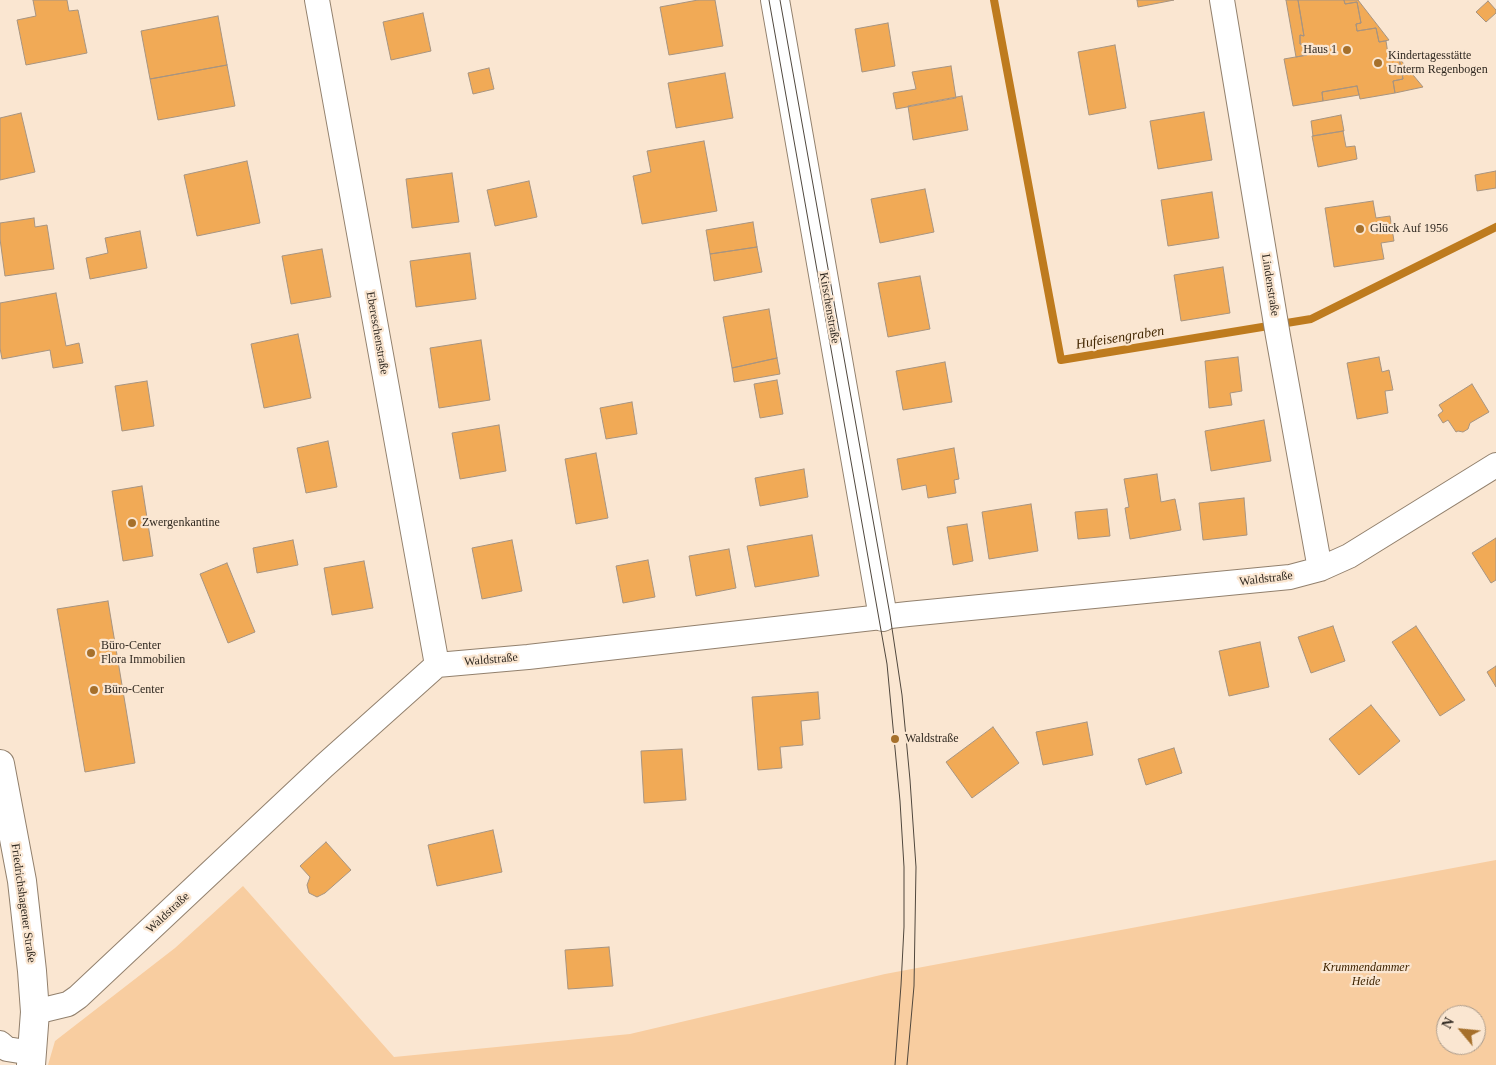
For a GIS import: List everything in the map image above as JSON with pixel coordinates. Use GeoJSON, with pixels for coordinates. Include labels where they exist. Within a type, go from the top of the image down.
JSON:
{"type":"FeatureCollection","features":[{"type":"Feature","properties":{"kind":"street","name":"Ebereschenstraße"},"geometry":{"type":"LineString","coordinates":[[316,0],[437,665]]}},
{"type":"Feature","properties":{"kind":"street","name":"Kirschenstraße"},"geometry":{"type":"LineString","coordinates":[[775,0],[883,617]]}},
{"type":"Feature","properties":{"kind":"street","name":"Lindenstraße"},"geometry":{"type":"LineString","coordinates":[[1222,0],[1276,325],[1320,569]]}},
{"type":"Feature","properties":{"kind":"street","name":"Waldstraße"},"geometry":{"type":"LineString","coordinates":[[35,1012],[68,1004],[78,997],[324,766],[437,665],[528,657],[883,617],[1290,577],[1320,569],[1348,556],[1496,465]]}},
{"type":"Feature","properties":{"kind":"street","name":"Friedrichshagener Straße"},"geometry":{"type":"LineString","coordinates":[[0,764],[22,881],[32,971],[35,1012],[31,1059]]}},
{"type":"Feature","properties":{"kind":"street"},"geometry":{"type":"LineString","coordinates":[[0,1043],[7,1049],[31,1059]]}},
{"type":"Feature","properties":{"kind":"green space","name":"Krummendammer Heide"},"geometry":{"type":"Polygon","coordinates":[[[1496,860],[1496,1065],[48,1065],[55,1041],[175,948],[243,886],[394,1057],[630,1034],[885,974],[1496,860]]]}},
{"type":"Feature","properties":{"kind":"building"},"geometry":{"type":"Polygon","coordinates":[[[33,0],[67,0],[69,11],[78,10],[87,53],[26,65],[17,20],[36,16],[33,0]]]}},
{"type":"Feature","properties":{"kind":"building"},"geometry":{"type":"Polygon","coordinates":[[[698,0],[715,0],[723,46],[669,55],[660,7],[698,0]]]}},
{"type":"Feature","properties":{"kind":"building"},"geometry":{"type":"Polygon","coordinates":[[[1137,0],[1174,0],[1138,7],[1137,0]]]}},
{"type":"Feature","properties":{"kind":"building"},"geometry":{"type":"Polygon","coordinates":[[[1286,0],[1298,0],[1304,36],[1300,35],[1300,44],[1305,45],[1307,55],[1296,57],[1286,0]]]}},
{"type":"Feature","properties":{"kind":"building","name":"Haus 1"},"geometry":{"type":"Polygon","coordinates":[[[1298,0],[1344,0],[1345,4],[1357,2],[1361,23],[1356,24],[1357,31],[1376,28],[1379,42],[1386,41],[1389,60],[1399,58],[1403,79],[1393,81],[1395,93],[1360,99],[1357,86],[1322,92],[1323,101],[1293,106],[1284,59],[1307,55],[1305,45],[1300,44],[1300,35],[1304,36],[1298,0]]]}},
{"type":"Feature","properties":{"kind":"building"},"geometry":{"type":"Polygon","coordinates":[[[1344,0],[1358,0],[1389,40],[1379,42],[1376,28],[1357,31],[1356,24],[1361,23],[1357,2],[1345,4],[1344,0]]]}},
{"type":"Feature","properties":{"kind":"building"},"geometry":{"type":"Polygon","coordinates":[[[1488,1],[1496,10],[1496,13],[1486,22],[1476,12],[1488,1]]]}},
{"type":"Feature","properties":{"kind":"building"},"geometry":{"type":"Polygon","coordinates":[[[423,13],[431,51],[391,60],[383,22],[423,13]]]}},
{"type":"Feature","properties":{"kind":"building"},"geometry":{"type":"Polygon","coordinates":[[[218,16],[227,65],[150,79],[141,31],[218,16]]]}},
{"type":"Feature","properties":{"kind":"building"},"geometry":{"type":"Polygon","coordinates":[[[888,23],[895,66],[862,72],[855,29],[888,23]]]}},
{"type":"Feature","properties":{"kind":"building"},"geometry":{"type":"Polygon","coordinates":[[[1115,45],[1126,108],[1089,115],[1078,52],[1115,45]]]}},
{"type":"Feature","properties":{"kind":"building"},"geometry":{"type":"Polygon","coordinates":[[[1399,58],[1423,87],[1395,93],[1393,81],[1403,79],[1399,58]]]}},
{"type":"Feature","properties":{"kind":"building"},"geometry":{"type":"Polygon","coordinates":[[[227,65],[235,106],[158,120],[150,79],[227,65]]]}},
{"type":"Feature","properties":{"kind":"building"},"geometry":{"type":"Polygon","coordinates":[[[951,66],[956,98],[896,109],[893,93],[916,89],[912,72],[951,66]]]}},
{"type":"Feature","properties":{"kind":"building"},"geometry":{"type":"Polygon","coordinates":[[[489,68],[494,89],[473,94],[468,73],[489,68]]]}},
{"type":"Feature","properties":{"kind":"building"},"geometry":{"type":"Polygon","coordinates":[[[725,73],[733,118],[676,128],[668,83],[725,73]]]}},
{"type":"Feature","properties":{"kind":"building"},"geometry":{"type":"Polygon","coordinates":[[[1357,86],[1359,95],[1323,101],[1322,92],[1357,86]]]}},
{"type":"Feature","properties":{"kind":"building"},"geometry":{"type":"Polygon","coordinates":[[[962,96],[968,130],[913,140],[908,106],[962,96]]]}},
{"type":"Feature","properties":{"kind":"building"},"geometry":{"type":"Polygon","coordinates":[[[1204,112],[1212,160],[1158,169],[1150,121],[1204,112]]]}},
{"type":"Feature","properties":{"kind":"building"},"geometry":{"type":"Polygon","coordinates":[[[21,113],[35,172],[0,180],[0,118],[21,113]]]}},
{"type":"Feature","properties":{"kind":"building"},"geometry":{"type":"Polygon","coordinates":[[[1341,115],[1344,131],[1313,136],[1311,121],[1341,115]]]}},
{"type":"Feature","properties":{"kind":"building"},"geometry":{"type":"Polygon","coordinates":[[[1343,131],[1346,147],[1355,146],[1357,159],[1318,167],[1312,136],[1343,131]]]}},
{"type":"Feature","properties":{"kind":"building"},"geometry":{"type":"Polygon","coordinates":[[[704,141],[717,211],[642,224],[633,176],[651,172],[647,151],[704,141]]]}},
{"type":"Feature","properties":{"kind":"building"},"geometry":{"type":"Polygon","coordinates":[[[247,161],[260,223],[197,236],[184,175],[247,161]]]}},
{"type":"Feature","properties":{"kind":"building"},"geometry":{"type":"Polygon","coordinates":[[[1496,171],[1496,188],[1477,191],[1475,175],[1496,171]]]}},
{"type":"Feature","properties":{"kind":"building"},"geometry":{"type":"Polygon","coordinates":[[[452,173],[459,222],[412,228],[406,179],[452,173]]]}},
{"type":"Feature","properties":{"kind":"building"},"geometry":{"type":"Polygon","coordinates":[[[529,181],[537,217],[495,226],[487,190],[529,181]]]}},
{"type":"Feature","properties":{"kind":"building"},"geometry":{"type":"Polygon","coordinates":[[[925,189],[934,232],[880,243],[871,199],[925,189]]]}},
{"type":"Feature","properties":{"kind":"building"},"geometry":{"type":"Polygon","coordinates":[[[1212,192],[1219,238],[1168,246],[1161,200],[1212,192]]]}},
{"type":"Feature","properties":{"kind":"building","name":"Glück Auf 1956"},"geometry":{"type":"Polygon","coordinates":[[[1373,201],[1376,218],[1390,216],[1394,241],[1381,243],[1384,259],[1334,267],[1325,208],[1373,201]]]}},
{"type":"Feature","properties":{"kind":"building"},"geometry":{"type":"Polygon","coordinates":[[[34,218],[35,227],[47,225],[54,269],[5,276],[0,239],[0,223],[34,218]]]}},
{"type":"Feature","properties":{"kind":"building"},"geometry":{"type":"Polygon","coordinates":[[[753,222],[757,247],[710,254],[706,230],[753,222]]]}},
{"type":"Feature","properties":{"kind":"building"},"geometry":{"type":"Polygon","coordinates":[[[140,231],[147,268],[90,279],[86,258],[108,253],[105,238],[140,231]]]}},
{"type":"Feature","properties":{"kind":"building"},"geometry":{"type":"Polygon","coordinates":[[[757,247],[762,272],[714,281],[710,254],[757,247]]]}},
{"type":"Feature","properties":{"kind":"building"},"geometry":{"type":"Polygon","coordinates":[[[322,249],[331,297],[291,304],[282,256],[322,249]]]}},
{"type":"Feature","properties":{"kind":"building"},"geometry":{"type":"Polygon","coordinates":[[[470,253],[476,299],[416,307],[410,261],[470,253]]]}},
{"type":"Feature","properties":{"kind":"building"},"geometry":{"type":"Polygon","coordinates":[[[1223,267],[1230,313],[1181,321],[1174,275],[1223,267]]]}},
{"type":"Feature","properties":{"kind":"building"},"geometry":{"type":"Polygon","coordinates":[[[920,276],[930,329],[888,337],[878,283],[920,276]]]}},
{"type":"Feature","properties":{"kind":"building"},"geometry":{"type":"Polygon","coordinates":[[[56,293],[66,346],[79,343],[83,363],[53,368],[50,350],[2,359],[0,348],[0,303],[56,293]]]}},
{"type":"Feature","properties":{"kind":"building"},"geometry":{"type":"Polygon","coordinates":[[[769,309],[777,358],[732,368],[723,317],[769,309]]]}},
{"type":"Feature","properties":{"kind":"building"},"geometry":{"type":"Polygon","coordinates":[[[298,334],[311,398],[264,408],[251,344],[298,334]]]}},
{"type":"Feature","properties":{"kind":"building"},"geometry":{"type":"Polygon","coordinates":[[[481,340],[490,400],[439,408],[430,348],[481,340]]]}},
{"type":"Feature","properties":{"kind":"building"},"geometry":{"type":"Polygon","coordinates":[[[1238,357],[1242,391],[1230,393],[1232,405],[1209,408],[1205,361],[1238,357]]]}},
{"type":"Feature","properties":{"kind":"building"},"geometry":{"type":"Polygon","coordinates":[[[1379,357],[1382,372],[1389,370],[1393,390],[1385,391],[1388,413],[1357,419],[1347,363],[1379,357]]]}},
{"type":"Feature","properties":{"kind":"building"},"geometry":{"type":"Polygon","coordinates":[[[777,358],[780,374],[734,382],[732,368],[777,358]]]}},
{"type":"Feature","properties":{"kind":"building"},"geometry":{"type":"Polygon","coordinates":[[[945,362],[952,402],[903,410],[896,371],[945,362]]]}},
{"type":"Feature","properties":{"kind":"building"},"geometry":{"type":"Polygon","coordinates":[[[777,380],[783,414],[760,418],[754,384],[777,380]]]}},
{"type":"Feature","properties":{"kind":"building"},"geometry":{"type":"Polygon","coordinates":[[[147,381],[154,426],[122,431],[115,386],[147,381]]]}},
{"type":"Feature","properties":{"kind":"building"},"geometry":{"type":"Polygon","coordinates":[[[1472,384],[1489,412],[1470,423],[1468,429],[1463,432],[1456,432],[1448,420],[1443,423],[1438,415],[1443,411],[1439,405],[1472,384]]]}},
{"type":"Feature","properties":{"kind":"building"},"geometry":{"type":"Polygon","coordinates":[[[632,402],[637,434],[606,439],[600,408],[632,402]]]}},
{"type":"Feature","properties":{"kind":"building"},"geometry":{"type":"Polygon","coordinates":[[[1264,420],[1271,461],[1211,471],[1205,431],[1264,420]]]}},
{"type":"Feature","properties":{"kind":"building"},"geometry":{"type":"Polygon","coordinates":[[[499,425],[506,471],[460,479],[452,433],[499,425]]]}},
{"type":"Feature","properties":{"kind":"building"},"geometry":{"type":"Polygon","coordinates":[[[328,441],[337,487],[306,493],[297,448],[328,441]]]}},
{"type":"Feature","properties":{"kind":"building"},"geometry":{"type":"Polygon","coordinates":[[[954,448],[959,479],[954,480],[956,493],[928,498],[926,485],[902,490],[897,459],[954,448]]]}},
{"type":"Feature","properties":{"kind":"building"},"geometry":{"type":"Polygon","coordinates":[[[596,453],[608,518],[576,524],[565,459],[596,453]]]}},
{"type":"Feature","properties":{"kind":"building"},"geometry":{"type":"Polygon","coordinates":[[[804,469],[808,497],[760,506],[755,478],[804,469]]]}},
{"type":"Feature","properties":{"kind":"building"},"geometry":{"type":"Polygon","coordinates":[[[1157,474],[1161,502],[1175,499],[1181,530],[1130,539],[1125,508],[1129,507],[1124,479],[1157,474]]]}},
{"type":"Feature","properties":{"kind":"building","name":"Zwergenkantine"},"geometry":{"type":"Polygon","coordinates":[[[142,486],[153,556],[123,561],[112,491],[142,486]]]}},
{"type":"Feature","properties":{"kind":"building"},"geometry":{"type":"Polygon","coordinates":[[[1244,498],[1247,535],[1203,540],[1199,503],[1244,498]]]}},
{"type":"Feature","properties":{"kind":"building"},"geometry":{"type":"Polygon","coordinates":[[[1031,504],[1038,551],[989,559],[982,512],[1031,504]]]}},
{"type":"Feature","properties":{"kind":"building"},"geometry":{"type":"Polygon","coordinates":[[[1107,509],[1110,536],[1078,539],[1075,512],[1107,509]]]}},
{"type":"Feature","properties":{"kind":"building"},"geometry":{"type":"Polygon","coordinates":[[[967,524],[973,561],[953,565],[947,527],[967,524]]]}},
{"type":"Feature","properties":{"kind":"building"},"geometry":{"type":"Polygon","coordinates":[[[812,535],[819,576],[755,587],[747,546],[812,535]]]}},
{"type":"Feature","properties":{"kind":"building"},"geometry":{"type":"Polygon","coordinates":[[[1496,538],[1496,580],[1491,583],[1472,553],[1496,538]]]}},
{"type":"Feature","properties":{"kind":"building"},"geometry":{"type":"Polygon","coordinates":[[[293,540],[298,565],[257,573],[253,548],[293,540]]]}},
{"type":"Feature","properties":{"kind":"building"},"geometry":{"type":"Polygon","coordinates":[[[512,540],[522,591],[482,599],[472,548],[512,540]]]}},
{"type":"Feature","properties":{"kind":"building"},"geometry":{"type":"Polygon","coordinates":[[[729,549],[736,588],[696,596],[689,556],[729,549]]]}},
{"type":"Feature","properties":{"kind":"building"},"geometry":{"type":"Polygon","coordinates":[[[648,560],[655,597],[623,603],[616,566],[648,560]]]}},
{"type":"Feature","properties":{"kind":"building"},"geometry":{"type":"Polygon","coordinates":[[[364,561],[373,608],[332,615],[324,568],[364,561]]]}},
{"type":"Feature","properties":{"kind":"building"},"geometry":{"type":"Polygon","coordinates":[[[227,563],[255,632],[228,643],[200,574],[227,563]]]}},
{"type":"Feature","properties":{"kind":"building","name":"Büro-Center Flora Immobilien"},"geometry":{"type":"Polygon","coordinates":[[[108,601],[135,763],[85,772],[57,609],[108,601]]]}},
{"type":"Feature","properties":{"kind":"building"},"geometry":{"type":"Polygon","coordinates":[[[1333,626],[1345,661],[1311,673],[1298,637],[1333,626]]]}},
{"type":"Feature","properties":{"kind":"building"},"geometry":{"type":"Polygon","coordinates":[[[1416,626],[1465,700],[1440,716],[1392,642],[1416,626]]]}},
{"type":"Feature","properties":{"kind":"building"},"geometry":{"type":"Polygon","coordinates":[[[1260,642],[1269,687],[1229,696],[1219,651],[1260,642]]]}},
{"type":"Feature","properties":{"kind":"building"},"geometry":{"type":"Polygon","coordinates":[[[1496,666],[1496,687],[1487,672],[1496,666]]]}},
{"type":"Feature","properties":{"kind":"building"},"geometry":{"type":"Polygon","coordinates":[[[818,692],[820,719],[801,721],[803,745],[780,747],[782,768],[758,770],[752,697],[818,692]]]}},
{"type":"Feature","properties":{"kind":"building"},"geometry":{"type":"Polygon","coordinates":[[[1371,705],[1400,741],[1359,775],[1329,739],[1371,705]]]}},
{"type":"Feature","properties":{"kind":"building"},"geometry":{"type":"Polygon","coordinates":[[[1087,722],[1093,755],[1043,765],[1036,732],[1087,722]]]}},
{"type":"Feature","properties":{"kind":"building"},"geometry":{"type":"Polygon","coordinates":[[[993,727],[1019,763],[972,798],[946,762],[993,727]]]}},
{"type":"Feature","properties":{"kind":"building"},"geometry":{"type":"Polygon","coordinates":[[[1174,748],[1182,773],[1146,785],[1138,759],[1174,748]]]}},
{"type":"Feature","properties":{"kind":"building"},"geometry":{"type":"Polygon","coordinates":[[[682,749],[686,800],[644,803],[641,751],[682,749]]]}},
{"type":"Feature","properties":{"kind":"building"},"geometry":{"type":"Polygon","coordinates":[[[493,830],[502,872],[437,886],[428,845],[493,830]]]}},
{"type":"Feature","properties":{"kind":"building"},"geometry":{"type":"Polygon","coordinates":[[[326,842],[351,870],[325,893],[317,897],[309,893],[307,885],[310,877],[300,866],[326,842]]]}},
{"type":"Feature","properties":{"kind":"building"},"geometry":{"type":"Polygon","coordinates":[[[609,947],[613,986],[568,989],[565,950],[609,947]]]}},
{"type":"Feature","properties":{"kind":"waterway","name":"Hufeisengraben"},"geometry":{"type":"LineString","coordinates":[[994,0],[1061,360],[1311,319],[1496,227]]}},
{"type":"Feature","properties":{"kind":"tram line"},"geometry":{"type":"LineString","coordinates":[[769,0],[887,664],[900,801],[904,867],[904,927],[895,1065]]}},
{"type":"Feature","properties":{"kind":"tram line"},"geometry":{"type":"LineString","coordinates":[[780,0],[890,615],[902,695],[916,867],[914,986],[907,1065]]}},
{"type":"Feature","properties":{"kind":"place","name":"Haus 1"},"geometry":{"type":"Point","coordinates":[1347,50]}},
{"type":"Feature","properties":{"kind":"place","name":"Kindertagesstätte Unterm Regenbogen"},"geometry":{"type":"Point","coordinates":[1378,63]}},
{"type":"Feature","properties":{"kind":"place","name":"Glück Auf 1956"},"geometry":{"type":"Point","coordinates":[1360,229]}},
{"type":"Feature","properties":{"kind":"place","name":"Zwergenkantine"},"geometry":{"type":"Point","coordinates":[132,523]}},
{"type":"Feature","properties":{"kind":"place","name":"Büro-Center Flora Immobilien"},"geometry":{"type":"Point","coordinates":[91,653]}},
{"type":"Feature","properties":{"kind":"place","name":"Büro-Center"},"geometry":{"type":"Point","coordinates":[94,690]}},
{"type":"Feature","properties":{"kind":"place","name":"Waldstraße"},"geometry":{"type":"Point","coordinates":[895,739]}}]}
